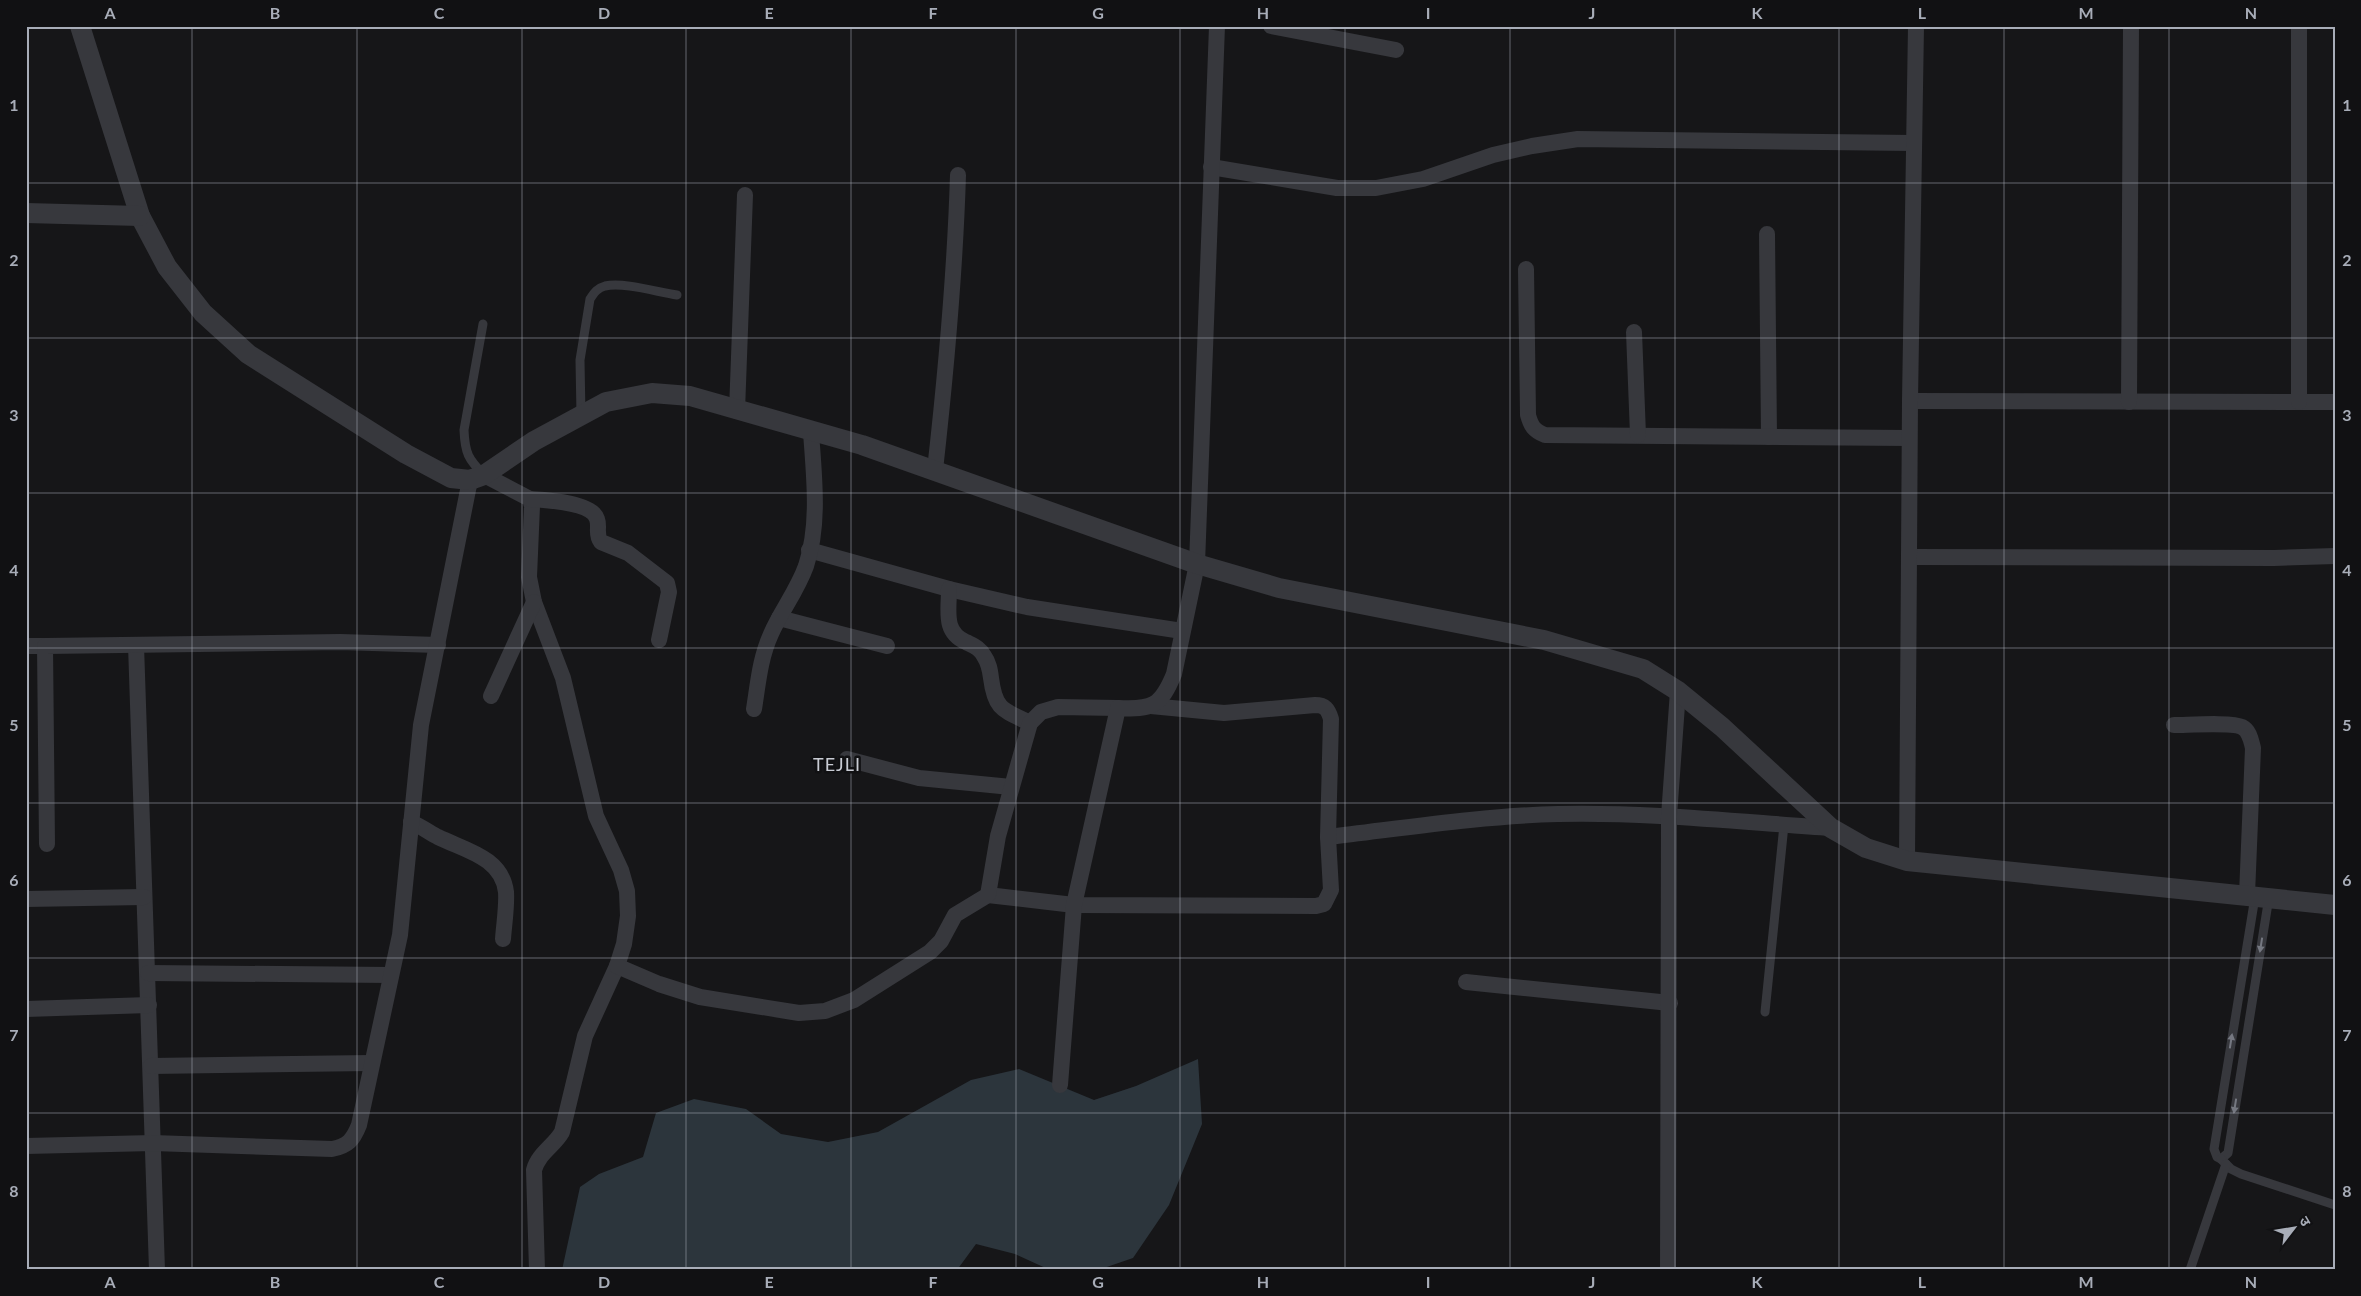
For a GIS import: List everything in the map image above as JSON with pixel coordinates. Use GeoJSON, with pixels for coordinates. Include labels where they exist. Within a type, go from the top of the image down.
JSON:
{"type":"FeatureCollection","features":[{"type":"Feature","properties":{"kind":"street"},"geometry":{"type":"LineString","coordinates":[[80,26],[140,216],[167,266],[202,313],[248,354],[406,454],[451,478],[477,477],[530,499],[568,503],[594,513],[597,518],[597,534],[601,542],[628,553],[667,583],[669,592],[660,640]]}},
{"type":"Feature","properties":{"kind":"street"},"geometry":{"type":"LineString","coordinates":[[988,895],[998,836],[1030,723],[1041,712],[1058,707],[1140,709],[1151,706],[1161,699],[1174,674],[1197,564],[1217,26]]}},
{"type":"Feature","properties":{"kind":"street"},"geometry":{"type":"LineString","coordinates":[[1271,26],[1396,50]]}},
{"type":"Feature","properties":{"kind":"street"},"geometry":{"type":"LineString","coordinates":[[1907,862],[1909,438],[1916,26]]}},
{"type":"Feature","properties":{"kind":"street"},"geometry":{"type":"LineString","coordinates":[[2129,402],[2131,26]]}},
{"type":"Feature","properties":{"kind":"street"},"geometry":{"type":"LineString","coordinates":[[2299,26],[2299,402]]}},
{"type":"Feature","properties":{"kind":"street"},"geometry":{"type":"LineString","coordinates":[[1212,167],[1337,188],[1376,188],[1423,179],[1509,152],[1578,139],[1914,142]]}},
{"type":"Feature","properties":{"kind":"street"},"geometry":{"type":"LineString","coordinates":[[935,470],[949,344],[955,267],[958,175]]}},
{"type":"Feature","properties":{"kind":"street"},"geometry":{"type":"LineString","coordinates":[[737,410],[745,195]]}},
{"type":"Feature","properties":{"kind":"street"},"geometry":{"type":"LineString","coordinates":[[26,213],[140,216]]}},
{"type":"Feature","properties":{"kind":"street"},"geometry":{"type":"LineString","coordinates":[[1767,234],[1769,437]]}},
{"type":"Feature","properties":{"kind":"street"},"geometry":{"type":"LineString","coordinates":[[1526,269],[1528,415],[1530,425],[1535,431],[1545,435],[1638,434],[1909,438]]}},
{"type":"Feature","properties":{"kind":"street"},"geometry":{"type":"LineString","coordinates":[[1634,332],[1638,434]]}},
{"type":"Feature","properties":{"kind":"street"},"geometry":{"type":"LineString","coordinates":[[26,1146],[153,1143],[332,1149],[344,1147],[353,1139],[359,1125],[400,935],[421,725],[477,477],[534,441],[606,402],[652,393],[690,396],[862,445],[1197,564],[1279,588],[1544,640],[1643,669],[1678,690],[1831,828],[1866,848],[1907,862],[2335,905]]}},
{"type":"Feature","properties":{"kind":"street"},"geometry":{"type":"LineString","coordinates":[[1910,401],[2335,402]]}},
{"type":"Feature","properties":{"kind":"street"},"geometry":{"type":"LineString","coordinates":[[754,709],[763,657],[779,618],[794,594],[806,565],[813,532],[814,493],[811,432]]}},
{"type":"Feature","properties":{"kind":"street"},"geometry":{"type":"LineString","coordinates":[[530,499],[532,506],[529,577],[534,602],[563,678],[596,816],[621,870],[627,891],[628,916],[624,944],[617,966],[585,1036],[562,1132],[556,1142],[536,1162],[534,1170],[536,1270]]}},
{"type":"Feature","properties":{"kind":"street"},"geometry":{"type":"LineString","coordinates":[[809,550],[949,589],[1026,607],[1182,631]]}},
{"type":"Feature","properties":{"kind":"street"},"geometry":{"type":"LineString","coordinates":[[1909,556],[2274,558],[2335,556]]}},
{"type":"Feature","properties":{"kind":"street"},"geometry":{"type":"LineString","coordinates":[[949,589],[949,627],[952,633],[977,647],[984,654],[989,664],[993,694],[997,704],[1006,711],[1030,723]]}},
{"type":"Feature","properties":{"kind":"street"},"geometry":{"type":"LineString","coordinates":[[491,696],[534,602]]}},
{"type":"Feature","properties":{"kind":"street"},"geometry":{"type":"LineString","coordinates":[[779,618],[887,646]]}},
{"type":"Feature","properties":{"kind":"street"},"geometry":{"type":"LineString","coordinates":[[26,646],[340,642],[438,645]]}},
{"type":"Feature","properties":{"kind":"street"},"geometry":{"type":"LineString","coordinates":[[136,645],[148,972],[156,1270]]}},
{"type":"Feature","properties":{"kind":"street"},"geometry":{"type":"LineString","coordinates":[[45,646],[47,844]]}},
{"type":"Feature","properties":{"kind":"street"},"geometry":{"type":"LineString","coordinates":[[1668,1270],[1669,816],[1678,690]]}},
{"type":"Feature","properties":{"kind":"street"},"geometry":{"type":"LineString","coordinates":[[617,966],[659,984],[700,997],[799,1013],[825,1011],[854,1000],[930,952],[941,941],[955,915],[988,895],[1074,905],[1316,906],[1324,904],[1330,890],[1328,838],[1331,719],[1329,710],[1322,705],[1224,713],[1151,706]]}},
{"type":"Feature","properties":{"kind":"street"},"geometry":{"type":"LineString","coordinates":[[1060,1084],[1074,905],[1118,708]]}},
{"type":"Feature","properties":{"kind":"street"},"geometry":{"type":"LineString","coordinates":[[2174,725],[2233,725],[2243,727],[2250,735],[2253,748],[2257,896]]}},
{"type":"Feature","properties":{"kind":"street"},"geometry":{"type":"LineString","coordinates":[[848,759],[919,778],[1011,787]]}},
{"type":"Feature","properties":{"kind":"street"},"geometry":{"type":"LineString","coordinates":[[1328,838],[1496,817],[1560,814],[1669,816],[1831,828]]}},
{"type":"Feature","properties":{"kind":"street"},"geometry":{"type":"LineString","coordinates":[[411,822],[438,837],[474,851],[496,869],[502,878],[506,893],[503,939]]}},
{"type":"Feature","properties":{"kind":"street"},"geometry":{"type":"LineString","coordinates":[[26,899],[144,897]]}},
{"type":"Feature","properties":{"kind":"street"},"geometry":{"type":"LineString","coordinates":[[148,972],[391,975]]}},
{"type":"Feature","properties":{"kind":"street"},"geometry":{"type":"LineString","coordinates":[[1466,982],[1670,1003]]}},
{"type":"Feature","properties":{"kind":"street"},"geometry":{"type":"LineString","coordinates":[[26,1009],[149,1005]]}},
{"type":"Feature","properties":{"kind":"street"},"geometry":{"type":"LineString","coordinates":[[151,1066],[371,1063]]}},
{"type":"Feature","properties":{"kind":"lane"},"geometry":{"type":"LineString","coordinates":[[581,416],[580,360],[590,299],[595,291],[605,286],[619,286],[677,295]]}},
{"type":"Feature","properties":{"kind":"lane"},"geometry":{"type":"LineString","coordinates":[[477,477],[464,446],[464,430],[483,324]]}},
{"type":"Feature","properties":{"kind":"lane"},"geometry":{"type":"LineString","coordinates":[[1765,1012],[1784,825]]}},
{"type":"Feature","properties":{"kind":"lane"},"geometry":{"type":"LineString","coordinates":[[2257,896],[2214,1149],[2217,1157],[2241,1174],[2335,1205]]}},
{"type":"Feature","properties":{"kind":"lane"},"geometry":{"type":"LineString","coordinates":[[2190,1270],[2223,1162],[2228,1152],[2257,896]]}},
{"type":"Feature","properties":{"kind":"shaded area"},"geometry":{"type":"Polygon","coordinates":[[[1198,1059],[1202,1124],[1169,1205],[1133,1258],[1098,1270],[1050,1270],[1015,1254],[976,1244],[957,1270],[562,1270],[580,1187],[599,1174],[643,1157],[656,1113],[694,1099],[746,1109],[781,1134],[828,1142],[878,1132],[971,1080],[1019,1069],[1094,1100],[1136,1086],[1198,1059]]]}},
{"type":"Feature","properties":{"kind":"district","name":"TEJLI"},"geometry":{"type":"Point","coordinates":[837,764]}}]}
